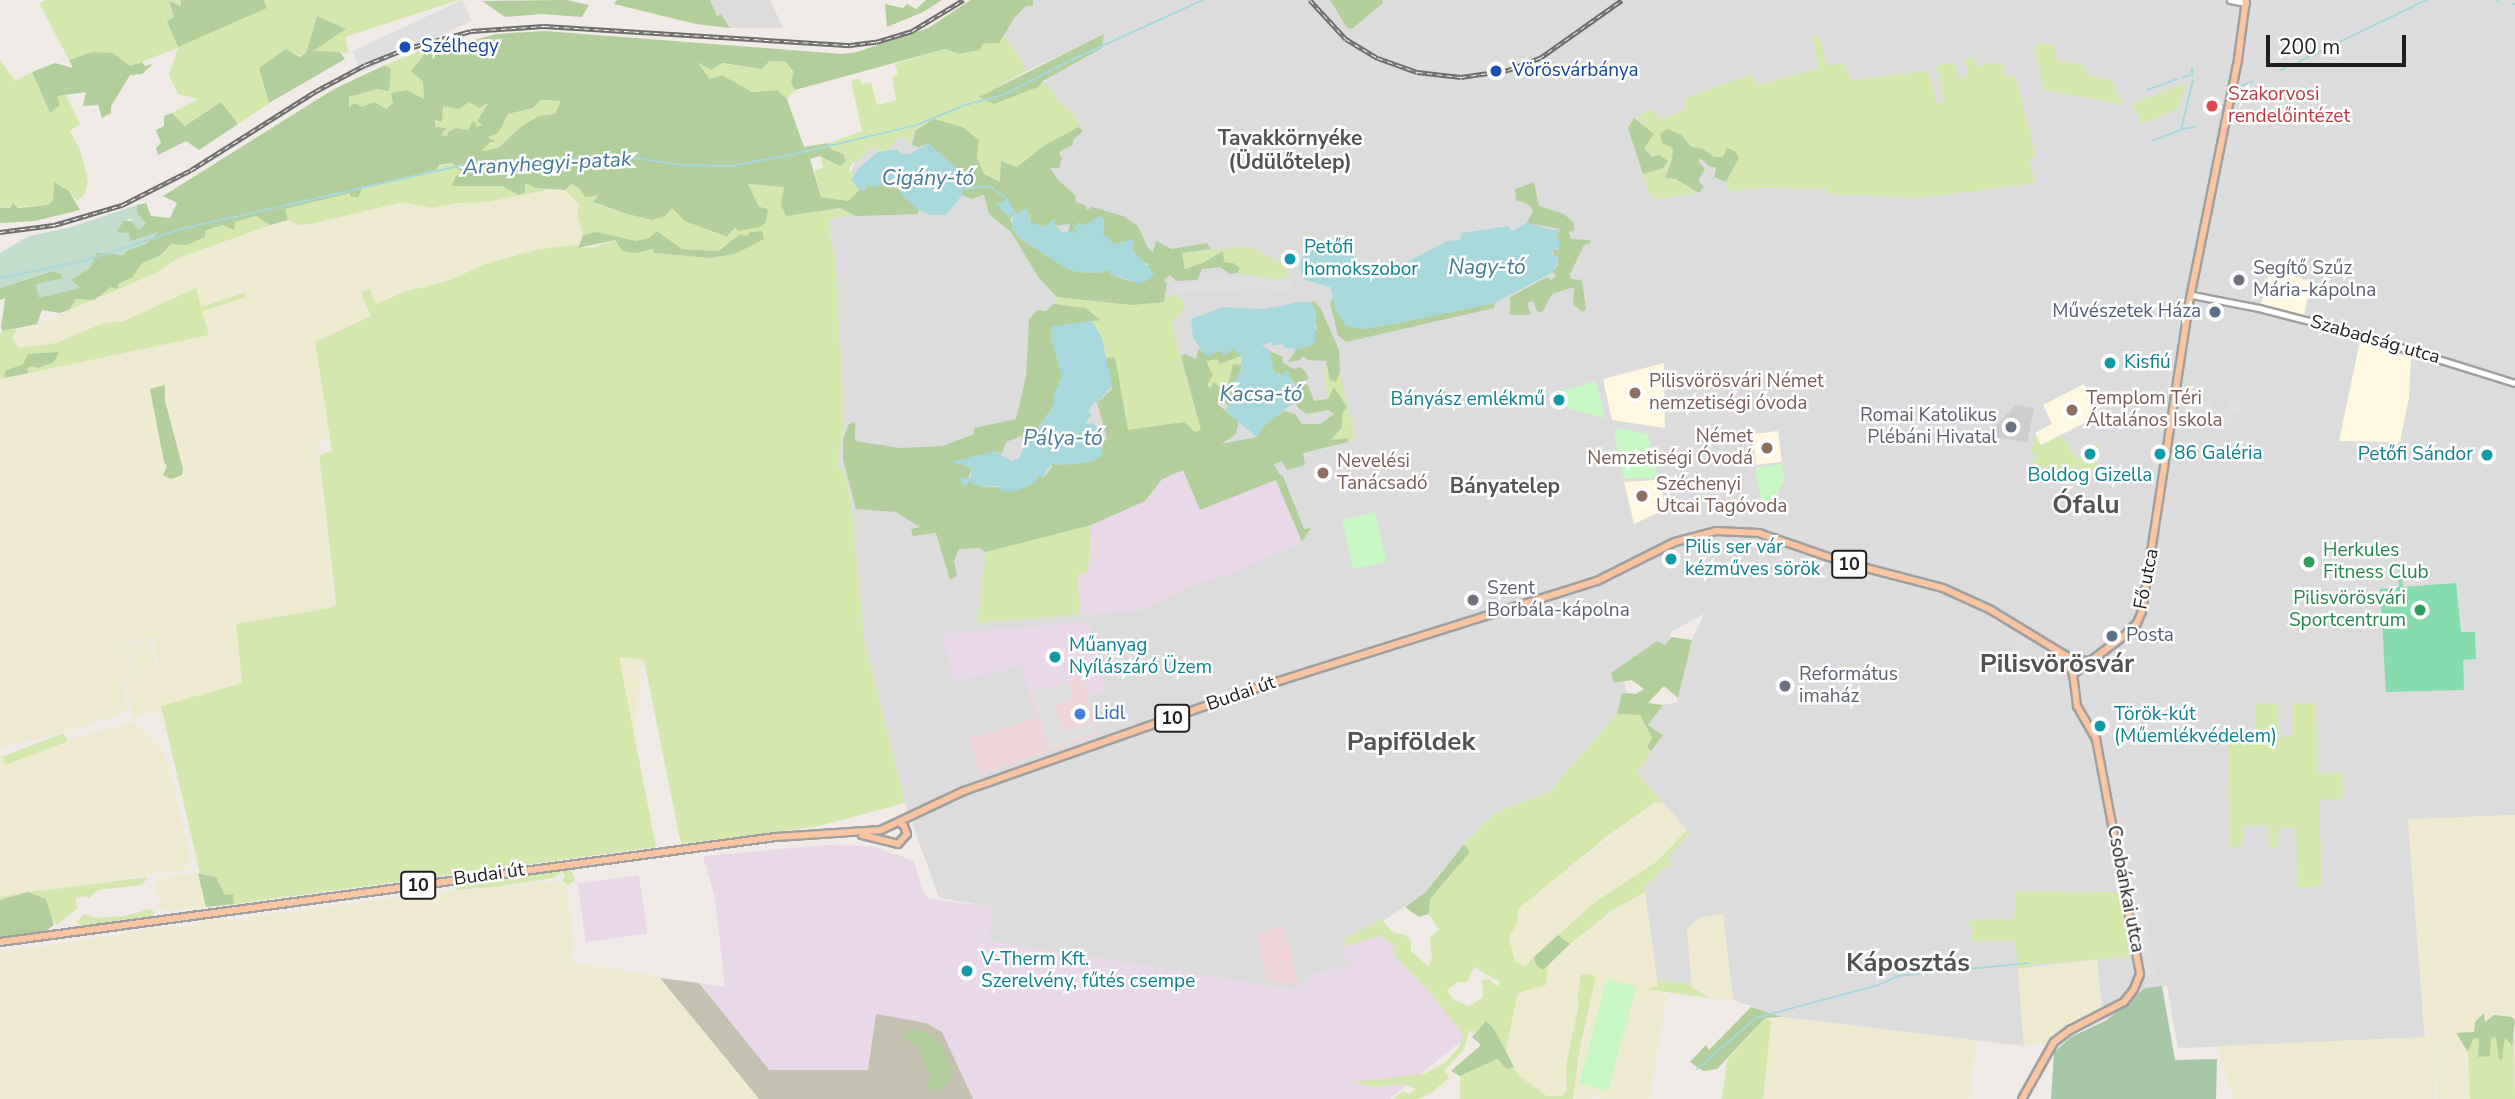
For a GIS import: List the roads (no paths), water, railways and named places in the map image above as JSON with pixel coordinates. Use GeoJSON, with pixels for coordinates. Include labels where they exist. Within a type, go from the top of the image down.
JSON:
{"type":"FeatureCollection","features":[{"type":"Feature","properties":{"kind":"main road","name":"Fő utca"},"geometry":{"type":"LineString","coordinates":[[2073,672],[2124,636],[2137,623],[2142,611],[2192,295],[2246,2]]}},
{"type":"Feature","properties":{"kind":"main road","name":"Budai út"},"geometry":{"type":"LineString","coordinates":[[925,810],[964,791],[1257,688],[1597,581],[1685,538],[1716,531],[1749,532],[1952,592],[1993,611],[2055,649]]}},
{"type":"Feature","properties":{"kind":"main road","name":"10"},"geometry":{"type":"LineString","coordinates":[[2055,649],[2076,660],[2090,661]]}},
{"type":"Feature","properties":{"kind":"main road"},"geometry":{"type":"LineString","coordinates":[[2055,649],[2073,672]]}},
{"type":"Feature","properties":{"kind":"main road"},"geometry":{"type":"LineString","coordinates":[[2073,672],[2076,660]]}},
{"type":"Feature","properties":{"kind":"main road","name":"Csobánkai utca"},"geometry":{"type":"LineString","coordinates":[[2022,1099],[2054,1042],[2070,1030],[2123,1002],[2134,989],[2140,974],[2096,739],[2077,706],[2073,672]]}},
{"type":"Feature","properties":{"kind":"main road","name":"10"},"geometry":{"type":"LineString","coordinates":[[854,834],[884,828],[890,823],[899,822],[925,810]]}},
{"type":"Feature","properties":{"kind":"main road","name":"10"},"geometry":{"type":"LineString","coordinates":[[854,834],[898,845],[905,839],[906,831],[925,810]]}},
{"type":"Feature","properties":{"kind":"main road"},"geometry":{"type":"LineString","coordinates":[[899,822],[906,831]]}},
{"type":"Feature","properties":{"kind":"main road"},"geometry":{"type":"LineString","coordinates":[[884,828],[885,840]]}},
{"type":"Feature","properties":{"kind":"main road","name":"Budai út"},"geometry":{"type":"LineString","coordinates":[[0,942],[776,836],[854,834]]}},
{"type":"Feature","properties":{"kind":"street"},"geometry":{"type":"LineString","coordinates":[[2231,0],[2246,2]]}},
{"type":"Feature","properties":{"kind":"street","name":"Szabadság utca"},"geometry":{"type":"LineString","coordinates":[[2192,295],[2358,334],[2515,383]]}},
{"type":"Feature","properties":{"kind":"water","name":"Cigány-tó"},"geometry":{"type":"Polygon","coordinates":[[[929,144],[964,174],[962,195],[946,215],[930,215],[919,210],[902,195],[894,180],[888,180],[882,187],[881,183],[876,187],[867,185],[865,190],[859,190],[851,179],[860,167],[878,152],[897,149],[902,154],[909,154],[929,144]]]}},
{"type":"Feature","properties":{"kind":"water"},"geometry":{"type":"Polygon","coordinates":[[[1006,196],[1016,214],[1027,208],[1031,223],[1044,227],[1055,218],[1055,225],[1062,232],[1075,231],[1078,236],[1079,231],[1073,228],[1079,222],[1083,226],[1100,216],[1104,219],[1103,235],[1110,238],[1112,244],[1134,239],[1132,250],[1154,273],[1150,279],[1140,284],[1110,274],[1110,270],[1099,273],[1077,272],[1064,267],[1017,236],[1012,228],[1013,214],[1008,216],[995,203],[1002,202],[1003,205],[1006,196]]]}},
{"type":"Feature","properties":{"kind":"water","name":"Nagy-tó"},"geometry":{"type":"Polygon","coordinates":[[[1527,223],[1553,230],[1561,228],[1556,237],[1560,242],[1558,249],[1552,250],[1552,254],[1559,257],[1553,272],[1495,303],[1395,324],[1362,329],[1346,326],[1336,311],[1330,287],[1305,280],[1300,269],[1301,260],[1306,254],[1315,249],[1338,247],[1353,254],[1357,273],[1367,274],[1377,266],[1400,266],[1447,241],[1460,240],[1462,233],[1508,226],[1512,231],[1527,223]]]}},
{"type":"Feature","properties":{"kind":"water","name":"Kacsa-tó"},"geometry":{"type":"Polygon","coordinates":[[[1311,302],[1316,312],[1315,344],[1300,349],[1284,348],[1283,344],[1271,346],[1273,342],[1262,345],[1270,351],[1274,372],[1280,375],[1288,371],[1296,392],[1295,402],[1265,425],[1257,437],[1225,411],[1234,399],[1230,395],[1234,392],[1232,381],[1236,380],[1241,370],[1241,356],[1233,349],[1225,356],[1221,351],[1215,351],[1211,356],[1204,354],[1193,337],[1191,319],[1223,307],[1264,309],[1311,302]]]}},
{"type":"Feature","properties":{"kind":"water","name":"Pálya-tó"},"geometry":{"type":"Polygon","coordinates":[[[1092,321],[1102,338],[1112,386],[1097,403],[1094,402],[1088,412],[1092,414],[1085,424],[1093,423],[1096,426],[1102,456],[1091,462],[1060,465],[1052,463],[1042,478],[1039,474],[1036,482],[1017,491],[1002,492],[998,486],[984,487],[968,482],[964,487],[960,478],[970,478],[972,468],[951,462],[995,451],[1011,461],[1019,458],[1030,433],[1038,428],[1054,406],[1053,396],[1062,376],[1051,337],[1051,326],[1092,321]]]}},
{"type":"Feature","properties":{"kind":"waterway","name":"Aranyhegyi-patak"},"geometry":{"type":"LineString","coordinates":[[0,278],[83,261],[181,229],[471,163],[623,156],[681,165],[730,166],[791,155],[917,125],[965,105],[1006,94],[1067,62],[1203,0]]}},
{"type":"Feature","properties":{"kind":"waterway"},"geometry":{"type":"LineString","coordinates":[[2298,62],[2426,0]]}},
{"type":"Feature","properties":{"kind":"waterway"},"geometry":{"type":"LineString","coordinates":[[2281,70],[2293,64]]}},
{"type":"Feature","properties":{"kind":"waterway"},"geometry":{"type":"LineString","coordinates":[[2182,77],[2192,75],[2192,68]]}},
{"type":"Feature","properties":{"kind":"waterway"},"geometry":{"type":"LineString","coordinates":[[2147,90],[2177,79]]}},
{"type":"Feature","properties":{"kind":"waterway"},"geometry":{"type":"LineString","coordinates":[[2152,141],[2181,130],[2193,80]]}},
{"type":"Feature","properties":{"kind":"waterway"},"geometry":{"type":"LineString","coordinates":[[2241,86],[2252,82]]}},
{"type":"Feature","properties":{"kind":"waterway"},"geometry":{"type":"LineString","coordinates":[[2182,129],[2195,127]]}},
{"type":"Feature","properties":{"kind":"waterway"},"geometry":{"type":"LineString","coordinates":[[962,189],[989,186],[1006,198]]}},
{"type":"Feature","properties":{"kind":"waterway"},"geometry":{"type":"LineString","coordinates":[[1697,1069],[1756,1018],[1878,985],[1898,976],[2028,963]]}},
{"type":"Feature","properties":{"kind":"railway"},"geometry":{"type":"LineString","coordinates":[[0,232],[54,225],[122,205],[191,170],[316,91],[365,65],[405,49],[471,31],[544,26],[850,45],[876,42],[912,31],[963,0]]}},
{"type":"Feature","properties":{"kind":"railway"},"geometry":{"type":"LineString","coordinates":[[1310,0],[1346,39],[1378,58],[1417,72],[1461,77],[1508,70],[1540,58],[1622,0]]}},
{"type":"Feature","properties":{"kind":"place","name":"Szélhegy"},"geometry":{"type":"Point","coordinates":[405,47]}},
{"type":"Feature","properties":{"kind":"place","name":"Vörösvárbánya"},"geometry":{"type":"Point","coordinates":[1496,71]}},
{"type":"Feature","properties":{"kind":"place","name":"Szakorvosi rendelőintézet"},"geometry":{"type":"Point","coordinates":[2212,106]}},
{"type":"Feature","properties":{"kind":"place","name":"Petőfi homokszobor"},"geometry":{"type":"Point","coordinates":[1290,259]}},
{"type":"Feature","properties":{"kind":"place","name":"Segítő Szűz Mária-kápolna"},"geometry":{"type":"Point","coordinates":[2239,280]}},
{"type":"Feature","properties":{"kind":"place","name":"Művészetek Háza"},"geometry":{"type":"Point","coordinates":[2215,312]}},
{"type":"Feature","properties":{"kind":"place","name":"Kisfiú"},"geometry":{"type":"Point","coordinates":[2110,363]}},
{"type":"Feature","properties":{"kind":"place","name":"Pilisvörösvári Német nemzetiségi óvoda"},"geometry":{"type":"Point","coordinates":[1635,393]}},
{"type":"Feature","properties":{"kind":"place","name":"Bányász emlékmű"},"geometry":{"type":"Point","coordinates":[1559,400]}},
{"type":"Feature","properties":{"kind":"place","name":"Templom Téri Általános Iskola"},"geometry":{"type":"Point","coordinates":[2072,410]}},
{"type":"Feature","properties":{"kind":"place","name":"Romai Katolikus Plébáni Hivatal"},"geometry":{"type":"Point","coordinates":[2011,427]}},
{"type":"Feature","properties":{"kind":"place","name":"Német Nemzetiségi Óvodá"},"geometry":{"type":"Point","coordinates":[1767,448]}},
{"type":"Feature","properties":{"kind":"place","name":"Boldog Gizella"},"geometry":{"type":"Point","coordinates":[2090,454]}},
{"type":"Feature","properties":{"kind":"place","name":"86 Galéria"},"geometry":{"type":"Point","coordinates":[2160,454]}},
{"type":"Feature","properties":{"kind":"place","name":"Petőfi Sándor"},"geometry":{"type":"Point","coordinates":[2487,455]}},
{"type":"Feature","properties":{"kind":"place","name":"Nevelési Tanácsadó"},"geometry":{"type":"Point","coordinates":[1323,473]}},
{"type":"Feature","properties":{"kind":"place","name":"Széchenyi Utcai Tagóvoda"},"geometry":{"type":"Point","coordinates":[1642,496]}},
{"type":"Feature","properties":{"kind":"place","name":"Pilis ser vár kézműves sörök"},"geometry":{"type":"Point","coordinates":[1671,559]}},
{"type":"Feature","properties":{"kind":"place","name":"Herkules Fitness Club"},"geometry":{"type":"Point","coordinates":[2309,562]}},
{"type":"Feature","properties":{"kind":"place","name":"Szent Borbála-kápolna"},"geometry":{"type":"Point","coordinates":[1473,600]}},
{"type":"Feature","properties":{"kind":"place","name":"Pilisvörösvári Sportcentrum"},"geometry":{"type":"Point","coordinates":[2420,610]}},
{"type":"Feature","properties":{"kind":"place","name":"Posta"},"geometry":{"type":"Point","coordinates":[2112,636]}},
{"type":"Feature","properties":{"kind":"place","name":"Műanyag Nyílászáró Üzem"},"geometry":{"type":"Point","coordinates":[1055,657]}},
{"type":"Feature","properties":{"kind":"place","name":"Református imaház"},"geometry":{"type":"Point","coordinates":[1785,686]}},
{"type":"Feature","properties":{"kind":"place","name":"Lidl"},"geometry":{"type":"Point","coordinates":[1080,714]}},
{"type":"Feature","properties":{"kind":"place","name":"Török-kút (Műemlékvédelem)"},"geometry":{"type":"Point","coordinates":[2100,726]}},
{"type":"Feature","properties":{"kind":"place","name":"V-Therm Kft. Szerelvény, fűtés csempe"},"geometry":{"type":"Point","coordinates":[967,971]}},
{"type":"Feature","properties":{"kind":"district","name":"Tavakkörnyéke (Üdülőtelep)"},"geometry":{"type":"Point","coordinates":[1290,150]}},
{"type":"Feature","properties":{"kind":"district","name":"Bányatelep"},"geometry":{"type":"Point","coordinates":[1505,486]}},
{"type":"Feature","properties":{"kind":"district","name":"Ófalu"},"geometry":{"type":"Point","coordinates":[2086,505]}},
{"type":"Feature","properties":{"kind":"district","name":"Pilisvörösvár"},"geometry":{"type":"Point","coordinates":[2057,664]}},
{"type":"Feature","properties":{"kind":"district","name":"Papiföldek"},"geometry":{"type":"Point","coordinates":[1411,742]}},
{"type":"Feature","properties":{"kind":"district","name":"Káposztás"},"geometry":{"type":"Point","coordinates":[1908,963]}}]}
